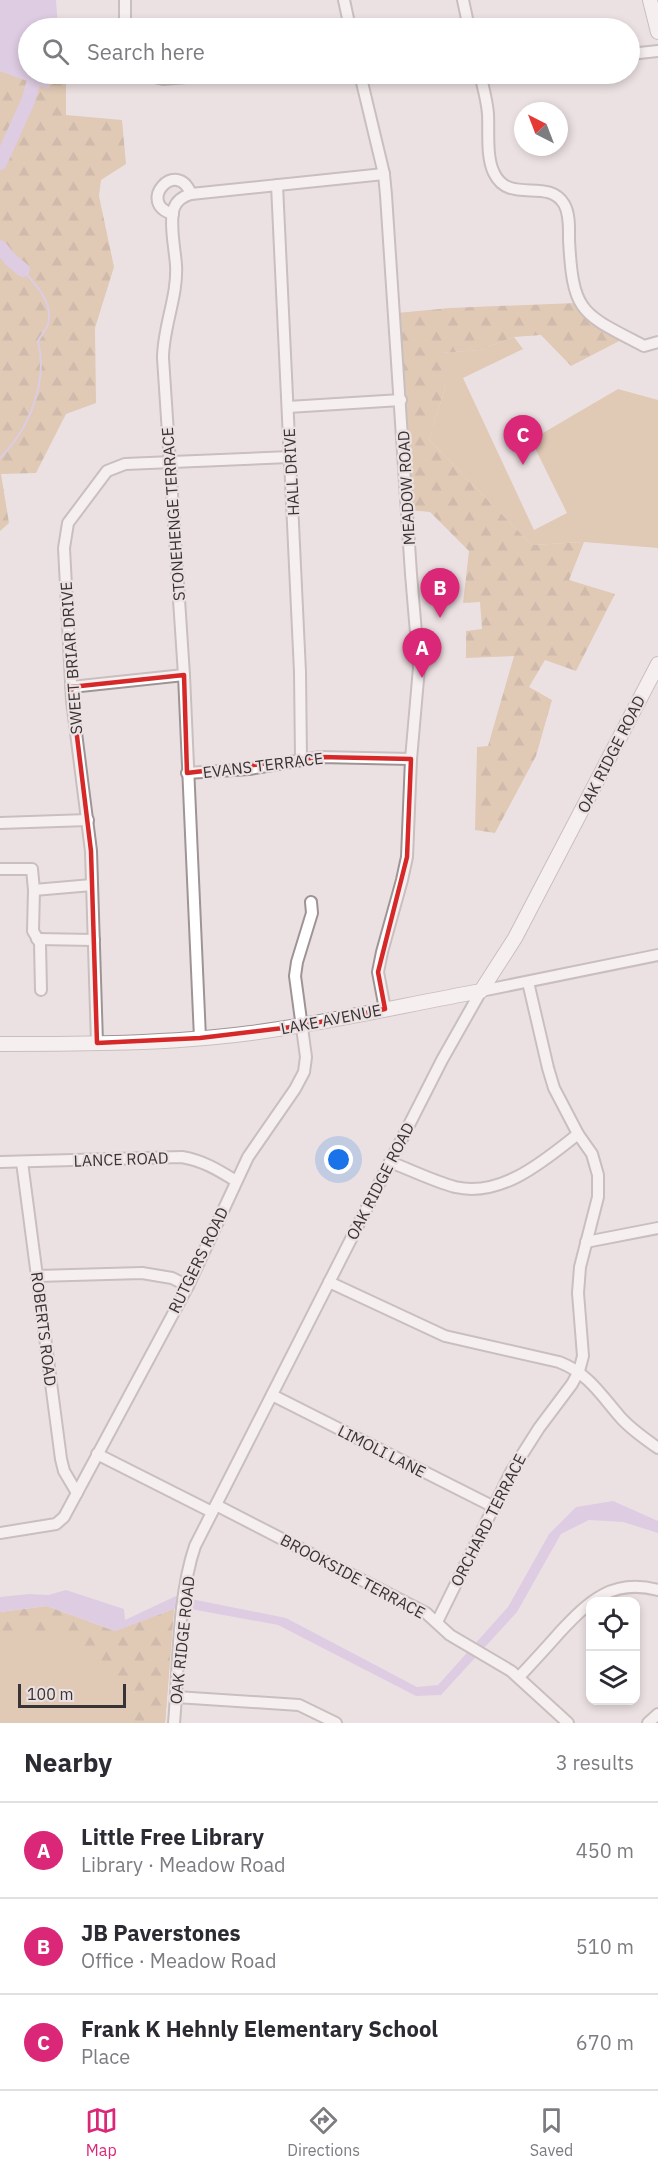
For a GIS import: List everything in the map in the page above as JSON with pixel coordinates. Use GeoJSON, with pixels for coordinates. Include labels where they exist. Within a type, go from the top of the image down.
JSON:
{"type":"FeatureCollection","features":[{"type":"Feature","properties":{"kind":"main road"},"geometry":{"type":"LineString","coordinates":[[654,7],[658,32]]}},
{"type":"Feature","properties":{"kind":"main road","name":"OAK RIDGE ROAD"},"geometry":{"type":"LineString","coordinates":[[481,991],[515,938],[658,664]]}},
{"type":"Feature","properties":{"kind":"main road","name":"LAKE AVENUE"},"geometry":{"type":"LineString","coordinates":[[0,1044],[97,1043],[200,1038],[300,1026],[481,991]]}},
{"type":"Feature","properties":{"kind":"street"},"geometry":{"type":"LineString","coordinates":[[125,0],[125,18]]}},
{"type":"Feature","properties":{"kind":"street"},"geometry":{"type":"LineString","coordinates":[[344,0],[348,18]]}},
{"type":"Feature","properties":{"kind":"street"},"geometry":{"type":"LineString","coordinates":[[463,0],[467,18]]}},
{"type":"Feature","properties":{"kind":"street"},"geometry":{"type":"LineString","coordinates":[[640,53],[658,51]]}},
{"type":"Feature","properties":{"kind":"street","name":"MEADOW ROAD"},"geometry":{"type":"LineString","coordinates":[[362,84],[384,174],[419,668],[411,759],[407,857],[378,972],[385,1009]]}},
{"type":"Feature","properties":{"kind":"street"},"geometry":{"type":"LineString","coordinates":[[482,84],[488,112],[490,161],[494,174],[502,184],[510,189],[525,192],[542,190],[553,193],[564,203],[568,222],[572,278],[576,295],[583,308],[595,320],[644,346],[658,342]]}},
{"type":"Feature","properties":{"kind":"street"},"geometry":{"type":"LineString","coordinates":[[191,194],[188,186],[179,180],[169,181],[160,187],[158,202],[163,210],[173,214],[181,198],[191,194],[384,174]]}},
{"type":"Feature","properties":{"kind":"street","name":"HALL DRIVE"},"geometry":{"type":"LineString","coordinates":[[277,185],[300,672],[301,759]]}},
{"type":"Feature","properties":{"kind":"street","name":"STONEHENGE TERRACE"},"geometry":{"type":"LineString","coordinates":[[173,214],[176,269],[162,358],[184,675],[200,1038]]}},
{"type":"Feature","properties":{"kind":"street"},"geometry":{"type":"LineString","coordinates":[[288,407],[401,400]]}},
{"type":"Feature","properties":{"kind":"street","name":"SWEET BRIAR DRIVE"},"geometry":{"type":"LineString","coordinates":[[97,1043],[88,820],[71,687],[64,548],[68,523],[111,468],[125,464],[290,458]]}},
{"type":"Feature","properties":{"kind":"street"},"geometry":{"type":"LineString","coordinates":[[71,687],[184,675]]}},
{"type":"Feature","properties":{"kind":"street","name":"EVANS TERRACE"},"geometry":{"type":"LineString","coordinates":[[187,773],[249,769],[320,756],[411,759]]}},
{"type":"Feature","properties":{"kind":"street"},"geometry":{"type":"LineString","coordinates":[[0,823],[88,820]]}},
{"type":"Feature","properties":{"kind":"street"},"geometry":{"type":"LineString","coordinates":[[0,869],[32,869],[33,931],[40,943],[41,990]]}},
{"type":"Feature","properties":{"kind":"street"},"geometry":{"type":"LineString","coordinates":[[34,890],[92,885]]}},
{"type":"Feature","properties":{"kind":"street","name":"RUTGERS ROAD"},"geometry":{"type":"LineString","coordinates":[[0,1533],[50,1525],[60,1521],[68,1511],[188,1286],[248,1157],[295,1089],[304,1072],[306,1057],[295,976],[312,913],[311,902]]}},
{"type":"Feature","properties":{"kind":"street"},"geometry":{"type":"LineString","coordinates":[[37,939],[94,940]]}},
{"type":"Feature","properties":{"kind":"street","name":"LAKE AVENUE"},"geometry":{"type":"LineString","coordinates":[[481,991],[658,955]]}},
{"type":"Feature","properties":{"kind":"street","name":"ORCHARD TERRACE"},"geometry":{"type":"LineString","coordinates":[[437,1622],[492,1506],[525,1449],[572,1384],[583,1356],[578,1293],[580,1268],[598,1197],[599,1182],[592,1154],[567,1115],[551,1078],[528,982]]}},
{"type":"Feature","properties":{"kind":"street","name":"OAK RIDGE ROAD"},"geometry":{"type":"LineString","coordinates":[[174,1723],[184,1597],[192,1555],[448,1048],[481,991]]}},
{"type":"Feature","properties":{"kind":"street"},"geometry":{"type":"LineString","coordinates":[[390,1162],[456,1187],[487,1188],[504,1183],[522,1173],[578,1134]]}},
{"type":"Feature","properties":{"kind":"street","name":"LANCE ROAD"},"geometry":{"type":"LineString","coordinates":[[0,1162],[182,1157],[206,1163],[236,1182]]}},
{"type":"Feature","properties":{"kind":"street","name":"ROBERTS ROAD"},"geometry":{"type":"LineString","coordinates":[[22,1162],[61,1459],[64,1471],[77,1493]]}},
{"type":"Feature","properties":{"kind":"street"},"geometry":{"type":"LineString","coordinates":[[586,1242],[658,1228]]}},
{"type":"Feature","properties":{"kind":"street"},"geometry":{"type":"LineString","coordinates":[[37,1276],[142,1273],[172,1278],[188,1286]]}},
{"type":"Feature","properties":{"kind":"street"},"geometry":{"type":"LineString","coordinates":[[329,1282],[445,1336],[559,1362],[579,1371],[636,1432],[658,1448]]}},
{"type":"Feature","properties":{"kind":"street","name":"LIMOLI LANE"},"geometry":{"type":"LineString","coordinates":[[272,1395],[492,1506]]}},
{"type":"Feature","properties":{"kind":"street","name":"BROOKSIDE TERRACE"},"geometry":{"type":"LineString","coordinates":[[97,1454],[214,1508],[426,1613],[450,1635],[519,1677],[568,1723]]}},
{"type":"Feature","properties":{"kind":"street"},"geometry":{"type":"LineString","coordinates":[[519,1677],[582,1608],[595,1598],[610,1591],[627,1588],[643,1587],[658,1590]]}},
{"type":"Feature","properties":{"kind":"street"},"geometry":{"type":"LineString","coordinates":[[176,1697],[299,1705],[336,1723]]}},
{"type":"Feature","properties":{"kind":"street"},"geometry":{"type":"LineString","coordinates":[[648,1723],[658,1714]]}},
{"type":"Feature","properties":{"kind":"highlighted area"},"geometry":{"type":"Polygon","coordinates":[[[184,675],[187,773],[320,757],[411,759],[407,857],[378,972],[385,1009],[300,1026],[200,1038],[97,1043],[91,851],[71,687],[184,675]]]}},
{"type":"Feature","properties":{"kind":"green space"},"geometry":{"type":"Polygon","coordinates":[[[0,71],[18,77],[18,84],[37,84],[49,88],[50,84],[66,84],[66,115],[122,120],[126,164],[101,180],[99,196],[114,267],[95,328],[96,403],[66,414],[36,473],[1,474],[9,523],[0,531],[0,71]]]}},
{"type":"Feature","properties":{"kind":"green space"},"geometry":{"type":"Polygon","coordinates":[[[576,303],[627,337],[571,366],[541,335],[514,337],[480,350],[441,353],[445,388],[429,440],[532,545],[584,542],[569,580],[615,594],[576,671],[545,660],[529,687],[552,700],[536,756],[495,833],[475,830],[477,747],[488,746],[514,656],[466,658],[466,631],[482,629],[480,602],[463,603],[469,551],[430,512],[408,510],[397,313],[450,308],[576,303]]]}},
{"type":"Feature","properties":{"kind":"green space"},"geometry":{"type":"Polygon","coordinates":[[[514,337],[523,349],[463,378],[534,530],[567,513],[531,440],[618,389],[658,400],[658,548],[584,542],[532,545],[429,440],[445,388],[440,353],[480,350],[514,337]]]}},
{"type":"Feature","properties":{"kind":"green space"},"geometry":{"type":"Polygon","coordinates":[[[47,1606],[115,1631],[174,1609],[165,1723],[136,1723],[122,1690],[86,1657],[69,1637],[28,1629],[0,1636],[0,1612],[47,1606]]]}},
{"type":"Feature","properties":{"kind":"green space"},"geometry":{"type":"Polygon","coordinates":[[[174,1609],[165,1723],[0,1723],[0,1612],[115,1631],[174,1609]]]}},
{"type":"Feature","properties":{"kind":"shaded area"},"geometry":{"type":"Polygon","coordinates":[[[0,0],[56,0],[57,18],[18,18],[18,78],[0,71],[0,0]]]}},
{"type":"Feature","properties":{"kind":"shaded area"},"geometry":{"type":"Polygon","coordinates":[[[35,84],[50,84],[49,89],[35,84]]]}},
{"type":"Feature","properties":{"kind":"shaded area"},"geometry":{"type":"Polygon","coordinates":[[[613,1501],[658,1521],[658,1533],[623,1522],[589,1520],[561,1534],[517,1612],[441,1695],[416,1696],[278,1625],[185,1608],[174,1609],[115,1631],[47,1606],[0,1612],[0,1597],[48,1595],[66,1590],[124,1609],[125,1620],[176,1596],[286,1618],[417,1687],[438,1685],[508,1607],[549,1534],[576,1507],[613,1501]]]}},
{"type":"Feature","properties":{"kind":"waterway"},"geometry":{"type":"LineString","coordinates":[[0,163],[28,101],[33,84]]}},
{"type":"Feature","properties":{"kind":"waterway"},"geometry":{"type":"LineString","coordinates":[[0,247],[23,270]]}},
{"type":"Feature","properties":{"kind":"waterway"},"geometry":{"type":"LineString","coordinates":[[0,458],[20,433],[34,404],[40,372],[38,341],[47,326],[49,316],[43,295],[23,270]]}},
{"type":"Feature","properties":{"kind":"place","name":"Frank K Hehnly Elementary School"},"geometry":{"type":"Point","coordinates":[523,465]}},
{"type":"Feature","properties":{"kind":"place","name":"JB Paverstones"},"geometry":{"type":"Point","coordinates":[440,618]}},
{"type":"Feature","properties":{"kind":"place","name":"Little Free Library"},"geometry":{"type":"Point","coordinates":[422,678]}}]}
